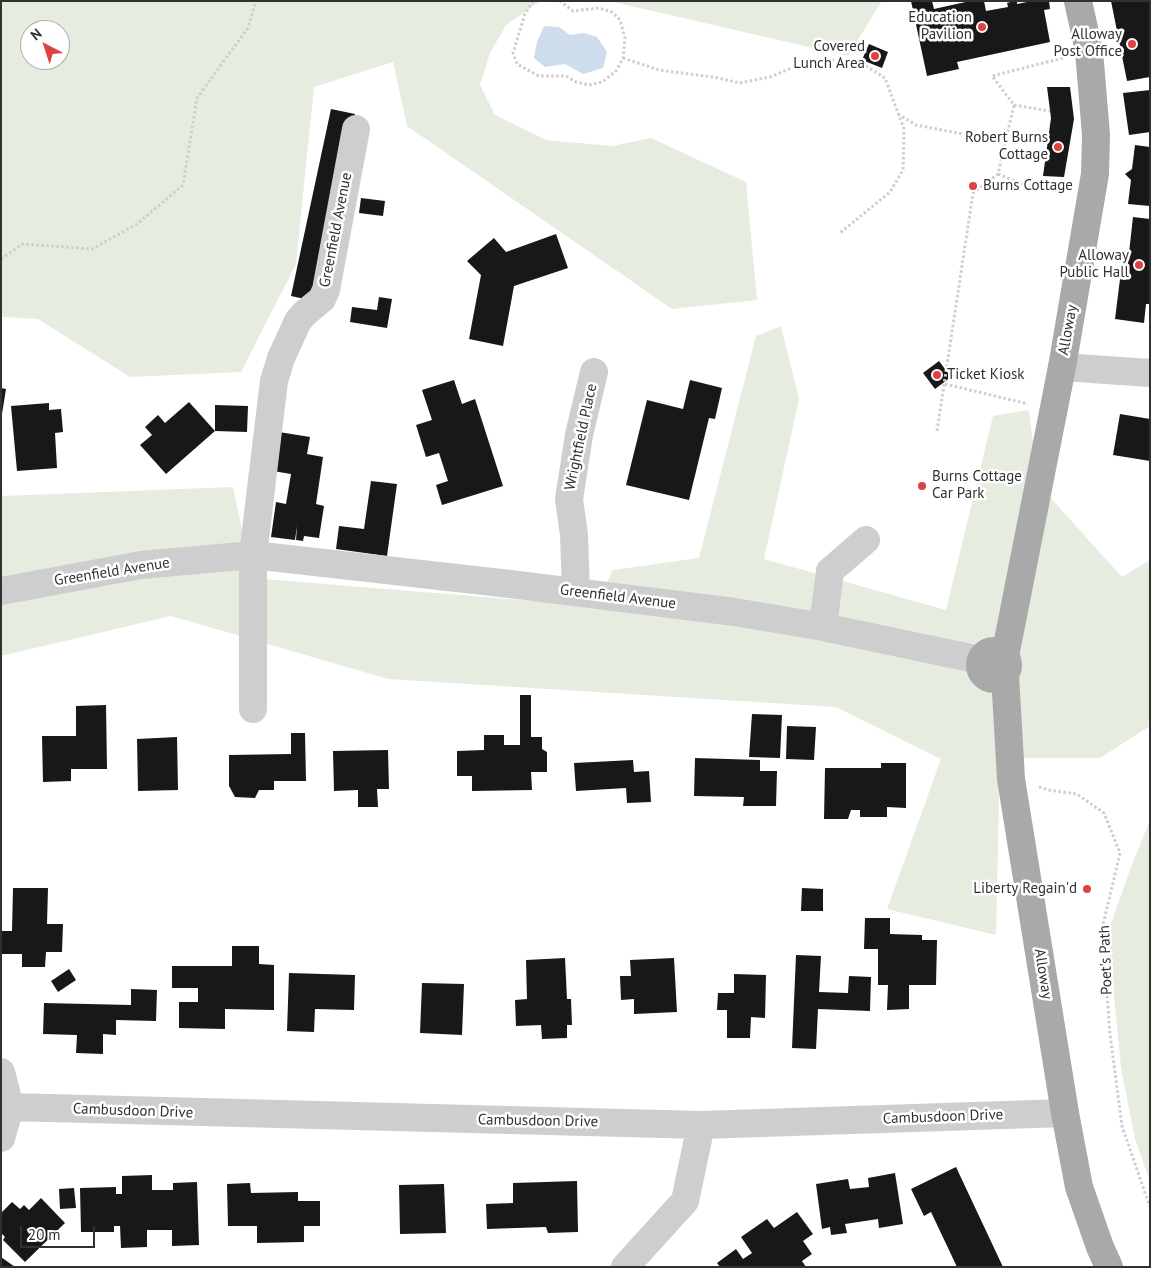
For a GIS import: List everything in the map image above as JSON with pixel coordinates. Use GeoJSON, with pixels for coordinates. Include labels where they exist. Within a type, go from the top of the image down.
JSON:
{"type":"FeatureCollection","features":[{"type":"Feature","properties":{"kind":"main road","name":"Alloway"},"geometry":{"type":"LineString","coordinates":[[1078,1],[1089,52],[1096,135],[1095,174],[1062,367],[997,663],[1011,779],[1065,1113],[1079,1187],[1109,1267]]}},
{"type":"Feature","properties":{"kind":"street","name":"Greenfield Avenue"},"geometry":{"type":"LineString","coordinates":[[252,555],[274,381],[281,358],[298,321],[304,313],[322,299],[326,290],[356,129]]}},
{"type":"Feature","properties":{"kind":"street"},"geometry":{"type":"LineString","coordinates":[[1062,367],[1150,373]]}},
{"type":"Feature","properties":{"kind":"street","name":"Wrightfield Place"},"geometry":{"type":"LineString","coordinates":[[576,592],[574,536],[569,499],[579,435],[594,372]]}},
{"type":"Feature","properties":{"kind":"street"},"geometry":{"type":"LineString","coordinates":[[823,627],[830,571],[866,540]]}},
{"type":"Feature","properties":{"kind":"street"},"geometry":{"type":"LineString","coordinates":[[252,555],[253,709]]}},
{"type":"Feature","properties":{"kind":"street","name":"Greenfield Avenue"},"geometry":{"type":"LineString","coordinates":[[1,591],[141,565],[252,555],[735,612],[823,627],[997,663]]}},
{"type":"Feature","properties":{"kind":"street"},"geometry":{"type":"LineString","coordinates":[[1,1072],[10,1107],[1,1138]]}},
{"type":"Feature","properties":{"kind":"street","name":"Cambusdoon Drive"},"geometry":{"type":"LineString","coordinates":[[10,1107],[701,1125],[1065,1113]]}},
{"type":"Feature","properties":{"kind":"street"},"geometry":{"type":"LineString","coordinates":[[625,1267],[685,1201],[701,1125]]}},
{"type":"Feature","properties":{"kind":"path"},"geometry":{"type":"LineString","coordinates":[[1,259],[23,244],[92,248],[137,224],[183,185],[197,98],[248,28],[256,1]]}},
{"type":"Feature","properties":{"kind":"path"},"geometry":{"type":"LineString","coordinates":[[533,1],[526,14],[513,53],[517,64],[539,76],[566,76],[576,82],[589,85],[602,82],[616,71],[623,58],[625,38],[620,20],[612,12],[599,8],[573,11],[560,1]]}},
{"type":"Feature","properties":{"kind":"path"},"geometry":{"type":"LineString","coordinates":[[1050,111],[1014,105],[992,76],[1089,52]]}},
{"type":"Feature","properties":{"kind":"path"},"geometry":{"type":"LineString","coordinates":[[623,58],[659,70],[714,77],[740,83],[770,78],[794,67],[829,60],[863,64],[885,78],[904,129],[904,170],[890,192],[840,233]]}},
{"type":"Feature","properties":{"kind":"path"},"geometry":{"type":"LineString","coordinates":[[936,431],[973,193],[998,174],[1014,105]]}},
{"type":"Feature","properties":{"kind":"path"},"geometry":{"type":"LineString","coordinates":[[897,114],[916,125],[1005,142]]}},
{"type":"Feature","properties":{"kind":"path"},"geometry":{"type":"LineString","coordinates":[[998,174],[1022,184],[1057,186]]}},
{"type":"Feature","properties":{"kind":"path"},"geometry":{"type":"LineString","coordinates":[[944,384],[1053,410]]}},
{"type":"Feature","properties":{"kind":"path","name":"Poet's Path"},"geometry":{"type":"LineString","coordinates":[[1011,779],[1049,790],[1077,794],[1104,813],[1120,853],[1102,929],[1110,1034],[1122,1126],[1150,1207]]}},
{"type":"Feature","properties":{"kind":"shaded area"},"geometry":{"type":"Polygon","coordinates":[[[1,1],[541,1],[506,25],[490,53],[480,85],[495,115],[546,140],[612,146],[651,138],[746,182],[757,300],[672,309],[407,126],[393,62],[314,87],[296,264],[241,372],[130,377],[38,319],[1,317],[1,1]]]}},
{"type":"Feature","properties":{"kind":"shaded area"},"geometry":{"type":"Polygon","coordinates":[[[609,1],[882,1],[848,56],[609,1]]]}},
{"type":"Feature","properties":{"kind":"shaded area"},"geometry":{"type":"Polygon","coordinates":[[[781,326],[799,399],[764,559],[946,610],[993,416],[1029,410],[1038,484],[1122,577],[1150,560],[1150,726],[1100,758],[1000,758],[996,935],[887,909],[941,759],[836,707],[388,679],[171,616],[1,656],[1,496],[233,487],[252,578],[595,606],[613,570],[699,558],[756,336],[781,326]]]}},
{"type":"Feature","properties":{"kind":"shaded area"},"geometry":{"type":"Polygon","coordinates":[[[1150,820],[1150,1182],[1135,1139],[1121,1068],[1108,932],[1150,820]]]}},
{"type":"Feature","properties":{"kind":"water"},"geometry":{"type":"Polygon","coordinates":[[[544,26],[559,27],[570,35],[584,33],[597,37],[607,52],[603,68],[583,74],[565,64],[545,67],[534,58],[537,42],[544,26]]]}},
{"type":"Feature","properties":{"kind":"building","name":"Education Pavilion"},"geometry":{"type":"Polygon","coordinates":[[[911,1],[932,1],[934,9],[970,1],[984,1],[986,11],[1008,7],[1007,3],[1014,1],[1017,1],[1017,4],[1032,1],[1049,1],[1050,9],[1044,10],[1050,42],[957,62],[959,69],[927,76],[911,1]]]}},
{"type":"Feature","properties":{"kind":"building"},"geometry":{"type":"Polygon","coordinates":[[[1111,1],[1150,1],[1150,77],[1127,81],[1111,1]]]}},
{"type":"Feature","properties":{"kind":"building","name":"Covered Lunch Area"},"geometry":{"type":"Polygon","coordinates":[[[869,44],[888,52],[882,68],[862,60],[869,44]]]}},
{"type":"Feature","properties":{"kind":"building","name":"Robert Burns Cottage"},"geometry":{"type":"Polygon","coordinates":[[[1047,87],[1070,87],[1074,119],[1064,177],[1043,176],[1051,118],[1047,87]]]}},
{"type":"Feature","properties":{"kind":"building"},"geometry":{"type":"Polygon","coordinates":[[[1150,90],[1150,132],[1129,135],[1123,93],[1150,90]]]}},
{"type":"Feature","properties":{"kind":"building"},"geometry":{"type":"Polygon","coordinates":[[[331,109],[355,114],[314,301],[291,296],[331,109]]]}},
{"type":"Feature","properties":{"kind":"building"},"geometry":{"type":"Polygon","coordinates":[[[1135,145],[1150,147],[1150,206],[1128,204],[1131,180],[1125,174],[1132,169],[1135,145]]]}},
{"type":"Feature","properties":{"kind":"building"},"geometry":{"type":"Polygon","coordinates":[[[361,198],[385,201],[383,216],[359,213],[361,198]]]}},
{"type":"Feature","properties":{"kind":"building"},"geometry":{"type":"Polygon","coordinates":[[[1133,217],[1150,219],[1150,304],[1146,304],[1144,323],[1115,319],[1120,279],[1126,280],[1133,217]]]}},
{"type":"Feature","properties":{"kind":"building"},"geometry":{"type":"Polygon","coordinates":[[[556,234],[568,268],[514,286],[503,346],[469,339],[481,275],[467,261],[494,238],[506,252],[556,234]]]}},
{"type":"Feature","properties":{"kind":"building"},"geometry":{"type":"Polygon","coordinates":[[[379,297],[392,299],[387,328],[350,322],[352,307],[377,310],[379,297]]]}},
{"type":"Feature","properties":{"kind":"building","name":"Ticket Kiosk"},"geometry":{"type":"Polygon","coordinates":[[[939,361],[951,377],[935,389],[923,373],[939,361]]]}},
{"type":"Feature","properties":{"kind":"building"},"geometry":{"type":"Polygon","coordinates":[[[454,380],[462,404],[475,399],[503,486],[442,505],[436,485],[448,481],[439,453],[426,457],[416,425],[432,420],[422,390],[454,380]]]}},
{"type":"Feature","properties":{"kind":"building"},"geometry":{"type":"Polygon","coordinates":[[[690,380],[722,388],[715,419],[709,418],[689,500],[626,485],[647,400],[683,409],[690,380]]]}},
{"type":"Feature","properties":{"kind":"building"},"geometry":{"type":"Polygon","coordinates":[[[1,388],[6,389],[2,414],[1,413],[1,388]]]}},
{"type":"Feature","properties":{"kind":"building"},"geometry":{"type":"Polygon","coordinates":[[[189,402],[215,431],[166,474],[140,445],[152,435],[145,427],[158,415],[165,423],[189,402]]]}},
{"type":"Feature","properties":{"kind":"building"},"geometry":{"type":"Polygon","coordinates":[[[49,403],[49,410],[61,409],[63,432],[55,433],[57,468],[17,471],[11,406],[49,403]]]}},
{"type":"Feature","properties":{"kind":"building"},"geometry":{"type":"Polygon","coordinates":[[[215,405],[248,406],[247,432],[215,431],[215,405]]]}},
{"type":"Feature","properties":{"kind":"building"},"geometry":{"type":"Polygon","coordinates":[[[1120,414],[1150,419],[1150,461],[1113,455],[1120,414]]]}},
{"type":"Feature","properties":{"kind":"building"},"geometry":{"type":"Polygon","coordinates":[[[279,432],[310,437],[307,454],[323,457],[316,504],[324,506],[319,538],[304,536],[303,541],[296,540],[297,526],[295,540],[271,537],[276,502],[286,504],[291,474],[273,471],[279,432]]]}},
{"type":"Feature","properties":{"kind":"building"},"geometry":{"type":"Polygon","coordinates":[[[371,481],[397,484],[387,556],[336,549],[339,526],[364,529],[371,481]]]}},
{"type":"Feature","properties":{"kind":"building"},"geometry":{"type":"Polygon","coordinates":[[[520,695],[531,695],[531,737],[542,737],[542,749],[547,752],[547,772],[531,772],[532,790],[472,791],[472,776],[457,776],[457,751],[484,750],[484,735],[504,735],[504,745],[520,745],[520,695]]]}},
{"type":"Feature","properties":{"kind":"building"},"geometry":{"type":"Polygon","coordinates":[[[106,705],[107,769],[71,769],[71,781],[43,782],[42,736],[76,736],[76,706],[106,705]]]}},
{"type":"Feature","properties":{"kind":"building"},"geometry":{"type":"Polygon","coordinates":[[[752,714],[782,715],[780,758],[749,757],[752,714]]]}},
{"type":"Feature","properties":{"kind":"building"},"geometry":{"type":"Polygon","coordinates":[[[787,726],[816,727],[814,760],[786,759],[787,726]]]}},
{"type":"Feature","properties":{"kind":"building"},"geometry":{"type":"Polygon","coordinates":[[[291,733],[305,733],[306,781],[274,781],[274,790],[259,790],[255,798],[235,797],[229,786],[229,755],[291,754],[291,733]]]}},
{"type":"Feature","properties":{"kind":"building"},"geometry":{"type":"Polygon","coordinates":[[[177,737],[178,790],[138,791],[137,739],[177,737]]]}},
{"type":"Feature","properties":{"kind":"building"},"geometry":{"type":"Polygon","coordinates":[[[388,750],[389,789],[377,789],[378,807],[358,807],[358,790],[334,791],[333,751],[388,750]]]}},
{"type":"Feature","properties":{"kind":"building"},"geometry":{"type":"Polygon","coordinates":[[[695,758],[760,760],[760,771],[777,771],[776,806],[743,806],[744,797],[694,796],[695,758]]]}},
{"type":"Feature","properties":{"kind":"building"},"geometry":{"type":"Polygon","coordinates":[[[633,760],[634,772],[649,771],[651,802],[627,803],[626,788],[576,791],[574,763],[633,760]]]}},
{"type":"Feature","properties":{"kind":"building"},"geometry":{"type":"Polygon","coordinates":[[[881,763],[906,763],[906,808],[887,807],[887,817],[860,817],[860,810],[851,810],[848,819],[824,819],[825,768],[881,768],[881,763]]]}},
{"type":"Feature","properties":{"kind":"building"},"geometry":{"type":"Polygon","coordinates":[[[13,888],[48,888],[47,924],[63,924],[62,952],[46,952],[45,967],[22,967],[22,954],[1,954],[1,931],[12,931],[13,888]]]}},
{"type":"Feature","properties":{"kind":"building"},"geometry":{"type":"Polygon","coordinates":[[[802,888],[823,889],[823,911],[801,911],[802,888]]]}},
{"type":"Feature","properties":{"kind":"building"},"geometry":{"type":"Polygon","coordinates":[[[865,918],[890,918],[890,934],[922,935],[922,940],[937,940],[936,985],[909,985],[909,1009],[887,1010],[888,985],[878,985],[878,949],[864,949],[865,918]]]}},
{"type":"Feature","properties":{"kind":"building"},"geometry":{"type":"Polygon","coordinates":[[[232,946],[259,946],[259,964],[274,965],[274,1010],[225,1009],[225,1029],[179,1028],[179,1002],[198,1002],[198,988],[172,988],[172,966],[232,966],[232,946]]]}},
{"type":"Feature","properties":{"kind":"building"},"geometry":{"type":"Polygon","coordinates":[[[796,955],[821,956],[819,992],[848,993],[849,976],[871,977],[870,1011],[818,1009],[816,1049],[792,1048],[796,955]]]}},
{"type":"Feature","properties":{"kind":"building"},"geometry":{"type":"Polygon","coordinates":[[[565,958],[567,999],[571,999],[572,1025],[567,1025],[567,1038],[542,1039],[541,1025],[516,1026],[515,1000],[527,999],[526,960],[565,958]]]}},
{"type":"Feature","properties":{"kind":"building"},"geometry":{"type":"Polygon","coordinates":[[[674,958],[677,1012],[634,1014],[634,999],[621,1000],[620,976],[631,976],[630,960],[674,958]]]}},
{"type":"Feature","properties":{"kind":"building"},"geometry":{"type":"Polygon","coordinates":[[[69,969],[76,980],[58,992],[51,981],[69,969]]]}},
{"type":"Feature","properties":{"kind":"building"},"geometry":{"type":"Polygon","coordinates":[[[289,973],[355,975],[354,1010],[315,1009],[314,1032],[287,1031],[289,973]]]}},
{"type":"Feature","properties":{"kind":"building"},"geometry":{"type":"Polygon","coordinates":[[[734,974],[766,975],[765,1018],[751,1017],[750,1038],[727,1038],[727,1010],[717,1010],[718,993],[734,993],[734,974]]]}},
{"type":"Feature","properties":{"kind":"building"},"geometry":{"type":"Polygon","coordinates":[[[422,983],[464,984],[462,1035],[420,1033],[422,983]]]}},
{"type":"Feature","properties":{"kind":"building"},"geometry":{"type":"Polygon","coordinates":[[[131,989],[157,990],[156,1021],[116,1020],[116,1035],[103,1034],[103,1054],[76,1053],[77,1035],[43,1034],[44,1003],[131,1005],[131,989]]]}},
{"type":"Feature","properties":{"kind":"building"},"geometry":{"type":"Polygon","coordinates":[[[956,1167],[1003,1267],[957,1267],[931,1212],[924,1216],[911,1189],[956,1167]]]}},
{"type":"Feature","properties":{"kind":"building"},"geometry":{"type":"Polygon","coordinates":[[[895,1173],[903,1224],[879,1228],[878,1219],[845,1224],[847,1233],[831,1235],[830,1227],[822,1229],[816,1184],[848,1179],[850,1189],[869,1187],[868,1178],[895,1173]]]}},
{"type":"Feature","properties":{"kind":"building"},"geometry":{"type":"Polygon","coordinates":[[[152,1175],[152,1190],[173,1190],[173,1183],[197,1182],[199,1245],[172,1246],[172,1230],[147,1230],[147,1247],[121,1248],[120,1226],[114,1226],[114,1232],[81,1232],[80,1188],[116,1187],[116,1194],[122,1194],[122,1176],[152,1175]]]}},
{"type":"Feature","properties":{"kind":"building"},"geometry":{"type":"Polygon","coordinates":[[[577,1181],[578,1232],[548,1233],[546,1227],[487,1229],[486,1204],[513,1203],[513,1183],[577,1181]]]}},
{"type":"Feature","properties":{"kind":"building"},"geometry":{"type":"Polygon","coordinates":[[[250,1183],[251,1193],[298,1192],[298,1201],[320,1201],[320,1226],[304,1226],[304,1242],[257,1243],[257,1226],[228,1226],[227,1184],[250,1183]]]}},
{"type":"Feature","properties":{"kind":"building"},"geometry":{"type":"Polygon","coordinates":[[[444,1184],[446,1233],[400,1234],[399,1185],[444,1184]]]}},
{"type":"Feature","properties":{"kind":"building"},"geometry":{"type":"Polygon","coordinates":[[[74,1188],[76,1208],[60,1209],[59,1189],[74,1188]]]}},
{"type":"Feature","properties":{"kind":"building"},"geometry":{"type":"Polygon","coordinates":[[[41,1198],[65,1223],[25,1262],[3,1240],[5,1237],[1,1233],[1,1213],[12,1202],[20,1209],[24,1205],[29,1210],[41,1198]]]}},
{"type":"Feature","properties":{"kind":"building"},"geometry":{"type":"Polygon","coordinates":[[[797,1212],[813,1234],[803,1241],[812,1254],[802,1261],[806,1267],[720,1267],[717,1263],[736,1249],[743,1259],[752,1253],[741,1237],[767,1219],[774,1228],[797,1212]]]}},
{"type":"Feature","properties":{"kind":"building"},"geometry":{"type":"Polygon","coordinates":[[[1,1257],[15,1267],[1,1267],[1,1257]]]}},
{"type":"Feature","properties":{"kind":"place","name":"Education Pavilion"},"geometry":{"type":"Point","coordinates":[982,27]}},
{"type":"Feature","properties":{"kind":"place","name":"Alloway Post Office"},"geometry":{"type":"Point","coordinates":[1132,44]}},
{"type":"Feature","properties":{"kind":"place","name":"Covered Lunch Area"},"geometry":{"type":"Point","coordinates":[875,56]}},
{"type":"Feature","properties":{"kind":"place","name":"Robert Burns Cottage"},"geometry":{"type":"Point","coordinates":[1058,147]}},
{"type":"Feature","properties":{"kind":"place","name":"Burns Cottage"},"geometry":{"type":"Point","coordinates":[973,186]}},
{"type":"Feature","properties":{"kind":"place","name":"Alloway Public Hall"},"geometry":{"type":"Point","coordinates":[1139,265]}},
{"type":"Feature","properties":{"kind":"place","name":"Ticket Kiosk"},"geometry":{"type":"Point","coordinates":[937,375]}},
{"type":"Feature","properties":{"kind":"place","name":"Burns Cottage Car Park"},"geometry":{"type":"Point","coordinates":[922,486]}},
{"type":"Feature","properties":{"kind":"place","name":"Liberty Regain'd"},"geometry":{"type":"Point","coordinates":[1087,889]}}]}
